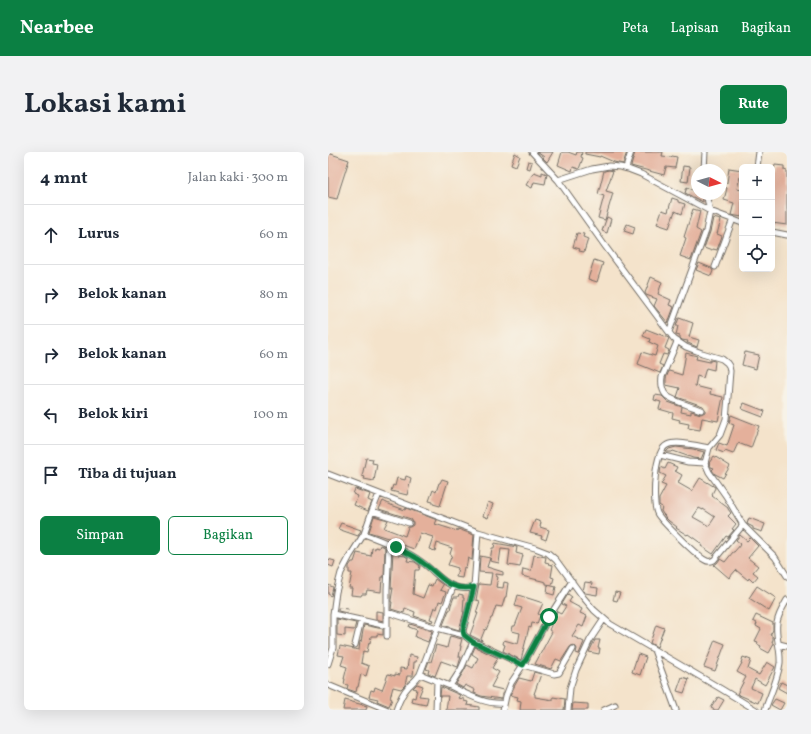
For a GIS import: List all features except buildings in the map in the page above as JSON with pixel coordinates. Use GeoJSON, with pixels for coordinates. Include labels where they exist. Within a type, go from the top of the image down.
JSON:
{"type":"FeatureCollection","features":[{"type":"Feature","properties":{"kind":"street"},"geometry":{"type":"LineString","coordinates":[[532,152],[558,180],[674,340],[686,347],[722,359],[729,366],[729,390],[726,418],[720,435],[709,448],[705,463],[709,472],[726,496],[743,525],[775,557],[787,576]]}},
{"type":"Feature","properties":{"kind":"street"},"geometry":{"type":"LineString","coordinates":[[626,168],[631,152]]}},
{"type":"Feature","properties":{"kind":"street"},"geometry":{"type":"LineString","coordinates":[[704,164],[705,152]]}},
{"type":"Feature","properties":{"kind":"street"},"geometry":{"type":"LineString","coordinates":[[757,164],[759,152]]}},
{"type":"Feature","properties":{"kind":"street"},"geometry":{"type":"LineString","coordinates":[[558,180],[597,168],[609,166],[626,168],[653,180],[710,211],[739,222]]}},
{"type":"Feature","properties":{"kind":"street"},"geometry":{"type":"LineString","coordinates":[[669,332],[706,231],[710,211],[707,200]]}},
{"type":"Feature","properties":{"kind":"street"},"geometry":{"type":"LineString","coordinates":[[715,267],[733,219]]}},
{"type":"Feature","properties":{"kind":"street"},"geometry":{"type":"LineString","coordinates":[[775,233],[787,235]]}},
{"type":"Feature","properties":{"kind":"street"},"geometry":{"type":"LineString","coordinates":[[677,342],[662,377],[664,391],[669,397],[701,410]]}},
{"type":"Feature","properties":{"kind":"street"},"geometry":{"type":"LineString","coordinates":[[709,448],[681,444],[668,444],[664,447],[656,466],[655,507],[657,513],[661,519],[699,556],[710,562],[713,561],[743,525]]}},
{"type":"Feature","properties":{"kind":"street"},"geometry":{"type":"LineString","coordinates":[[660,455],[688,462],[705,463]]}},
{"type":"Feature","properties":{"kind":"street"},"geometry":{"type":"LineString","coordinates":[[328,474],[478,532],[544,551],[556,560],[587,601],[604,619],[618,629],[756,710]]}},
{"type":"Feature","properties":{"kind":"street"},"geometry":{"type":"LineString","coordinates":[[328,664],[333,648],[332,614],[341,573],[364,534],[379,494]]}},
{"type":"Feature","properties":{"kind":"street"},"geometry":{"type":"LineString","coordinates":[[372,511],[409,523]]}},
{"type":"Feature","properties":{"kind":"street"},"geometry":{"type":"LineString","coordinates":[[464,635],[464,626],[474,587],[478,532]]}},
{"type":"Feature","properties":{"kind":"street"},"geometry":{"type":"LineString","coordinates":[[364,534],[389,543],[413,556],[424,563],[440,578],[453,586],[464,589],[474,587]]}},
{"type":"Feature","properties":{"kind":"street"},"geometry":{"type":"LineString","coordinates":[[387,636],[387,566],[389,543]]}},
{"type":"Feature","properties":{"kind":"street"},"geometry":{"type":"LineString","coordinates":[[503,710],[509,687],[523,665],[549,617],[572,581]]}},
{"type":"Feature","properties":{"kind":"street"},"geometry":{"type":"LineString","coordinates":[[396,710],[402,696],[410,685],[416,681],[420,674],[453,586]]}},
{"type":"Feature","properties":{"kind":"street"},"geometry":{"type":"LineString","coordinates":[[765,710],[777,677],[780,653],[777,630],[778,620],[787,600]]}},
{"type":"Feature","properties":{"kind":"street"},"geometry":{"type":"LineString","coordinates":[[387,612],[464,635],[473,642],[523,665],[557,674],[561,670],[573,648]]}},
{"type":"Feature","properties":{"kind":"street"},"geometry":{"type":"LineString","coordinates":[[332,614],[388,626]]}},
{"type":"Feature","properties":{"kind":"street"},"geometry":{"type":"LineString","coordinates":[[568,710],[570,688],[576,670],[590,640],[604,619]]}},
{"type":"Feature","properties":{"kind":"street"},"geometry":{"type":"LineString","coordinates":[[355,646],[361,620]]}},
{"type":"Feature","properties":{"kind":"street"},"geometry":{"type":"LineString","coordinates":[[450,686],[461,669],[473,642]]}},
{"type":"Feature","properties":{"kind":"street"},"geometry":{"type":"LineString","coordinates":[[779,644],[787,646]]}},
{"type":"Feature","properties":{"kind":"street"},"geometry":{"type":"LineString","coordinates":[[654,650],[676,710]]}},
{"type":"Feature","properties":{"kind":"street"},"geometry":{"type":"LineString","coordinates":[[420,674],[487,702],[497,704],[504,703]]}},
{"type":"Feature","properties":{"kind":"street"},"geometry":{"type":"LineString","coordinates":[[436,710],[437,681]]}},
{"type":"Feature","properties":{"kind":"street"},"geometry":{"type":"LineString","coordinates":[[328,685],[388,710]]}},
{"type":"Feature","properties":{"kind":"street"},"geometry":{"type":"LineString","coordinates":[[604,710],[615,705]]}},
{"type":"Feature","properties":{"kind":"route"},"geometry":{"type":"LineString","coordinates":[[396,547],[424,563],[440,578],[453,586],[464,589],[474,587],[464,626],[464,635],[473,642],[502,656],[523,665],[549,617]]}}]}
